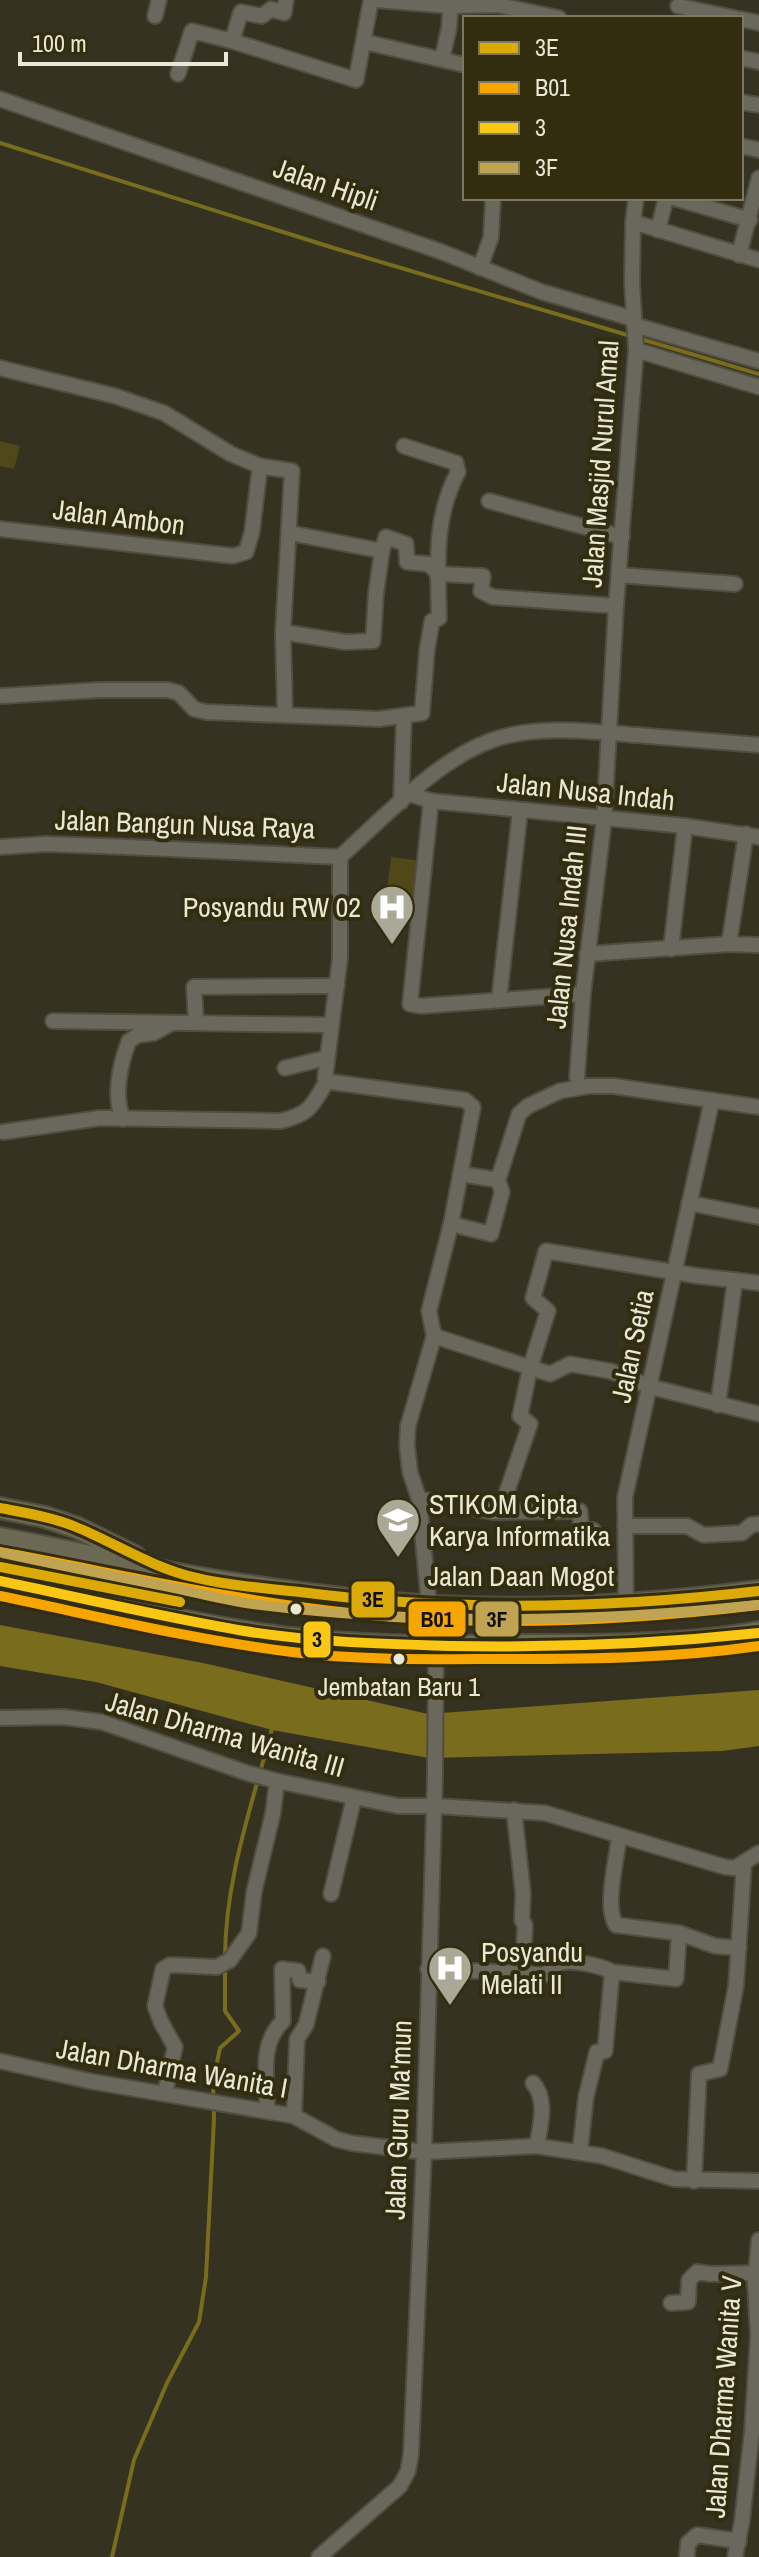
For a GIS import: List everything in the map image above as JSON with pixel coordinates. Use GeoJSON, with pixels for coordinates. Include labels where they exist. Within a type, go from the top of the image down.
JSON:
{"type":"FeatureCollection","features":[{"type":"Feature","properties":{"kind":"highway"},"geometry":{"type":"LineString","coordinates":[[0,1521],[10,1510],[78,1528],[182,1575]]}},
{"type":"Feature","properties":{"kind":"highway","name":"Jalan Daan Mogot"},"geometry":{"type":"LineString","coordinates":[[0,1538],[182,1575],[336,1597],[429,1604],[626,1605],[759,1591]]}},
{"type":"Feature","properties":{"kind":"highway"},"geometry":{"type":"LineString","coordinates":[[0,1582],[265,1635],[332,1642],[436,1646],[626,1645],[759,1632]]}},
{"type":"Feature","properties":{"kind":"street"},"geometry":{"type":"LineString","coordinates":[[155,16],[159,0]]}},
{"type":"Feature","properties":{"kind":"street"},"geometry":{"type":"LineString","coordinates":[[232,41],[242,6],[262,16],[271,9],[284,13],[286,0]]}},
{"type":"Feature","properties":{"kind":"street"},"geometry":{"type":"LineString","coordinates":[[178,74],[192,31],[356,80],[374,0],[451,3],[530,15]]}},
{"type":"Feature","properties":{"kind":"street"},"geometry":{"type":"LineString","coordinates":[[442,59],[451,3]]}},
{"type":"Feature","properties":{"kind":"street"},"geometry":{"type":"LineString","coordinates":[[677,8],[709,10],[728,16]]}},
{"type":"Feature","properties":{"kind":"street"},"geometry":{"type":"LineString","coordinates":[[365,42],[463,64]]}},
{"type":"Feature","properties":{"kind":"street","name":"Jalan Hipli"},"geometry":{"type":"LineString","coordinates":[[0,99],[428,247],[634,324],[759,361]]}},
{"type":"Feature","properties":{"kind":"street"},"geometry":{"type":"LineString","coordinates":[[739,255],[752,228],[758,186]]}},
{"type":"Feature","properties":{"kind":"street"},"geometry":{"type":"LineString","coordinates":[[480,268],[491,237],[493,200]]}},
{"type":"Feature","properties":{"kind":"street","name":"Jalan Masjid Nurul Amal"},"geometry":{"type":"LineString","coordinates":[[609,733],[636,349],[633,222],[636,200]]}},
{"type":"Feature","properties":{"kind":"street"},"geometry":{"type":"LineString","coordinates":[[658,230],[666,200]]}},
{"type":"Feature","properties":{"kind":"street"},"geometry":{"type":"LineString","coordinates":[[679,200],[752,228]]}},
{"type":"Feature","properties":{"kind":"street"},"geometry":{"type":"LineString","coordinates":[[633,222],[759,260]]}},
{"type":"Feature","properties":{"kind":"street"},"geometry":{"type":"LineString","coordinates":[[636,349],[759,387]]}},
{"type":"Feature","properties":{"kind":"street"},"geometry":{"type":"LineString","coordinates":[[0,368],[115,396],[164,413],[231,454],[260,466],[292,471],[283,632],[285,715]]}},
{"type":"Feature","properties":{"kind":"street"},"geometry":{"type":"LineString","coordinates":[[0,696],[100,690],[168,690],[179,693],[200,711],[379,719],[422,713],[432,621],[439,618],[438,539],[445,495],[458,472],[456,463],[404,446]]}},
{"type":"Feature","properties":{"kind":"street","name":"Jalan Ambon"},"geometry":{"type":"LineString","coordinates":[[0,529],[233,556],[246,552],[252,532],[260,466]]}},
{"type":"Feature","properties":{"kind":"street"},"geometry":{"type":"LineString","coordinates":[[489,501],[622,537]]}},
{"type":"Feature","properties":{"kind":"street"},"geometry":{"type":"LineString","coordinates":[[290,533],[382,551]]}},
{"type":"Feature","properties":{"kind":"street"},"geometry":{"type":"LineString","coordinates":[[283,632],[345,642],[373,641],[376,593],[386,537],[406,544],[407,562],[429,564],[438,574],[483,576],[481,591],[493,597],[616,606]]}},
{"type":"Feature","properties":{"kind":"street"},"geometry":{"type":"LineString","coordinates":[[619,575],[735,584]]}},
{"type":"Feature","properties":{"kind":"street"},"geometry":{"type":"LineString","coordinates":[[404,716],[406,798]]}},
{"type":"Feature","properties":{"kind":"street","name":"Jalan Bangun Nusa Raya"},"geometry":{"type":"LineString","coordinates":[[0,847],[74,845],[340,857],[406,798],[459,757],[490,741],[516,734],[545,731],[609,733],[759,745]]}},
{"type":"Feature","properties":{"kind":"street","name":"Jalan Nusa Indah III"},"geometry":{"type":"LineString","coordinates":[[577,1078],[587,954],[604,820],[609,733]]}},
{"type":"Feature","properties":{"kind":"street","name":"Jalan Nusa Indah"},"geometry":{"type":"LineString","coordinates":[[406,798],[752,835]]}},
{"type":"Feature","properties":{"kind":"street"},"geometry":{"type":"LineString","coordinates":[[431,801],[410,996],[413,1006],[583,994]]}},
{"type":"Feature","properties":{"kind":"street"},"geometry":{"type":"LineString","coordinates":[[499,1000],[520,811]]}},
{"type":"Feature","properties":{"kind":"street"},"geometry":{"type":"LineString","coordinates":[[671,949],[685,826]]}},
{"type":"Feature","properties":{"kind":"street"},"geometry":{"type":"LineString","coordinates":[[729,944],[752,835]]}},
{"type":"Feature","properties":{"kind":"street"},"geometry":{"type":"LineString","coordinates":[[327,1081],[324,1075],[337,986],[342,919],[340,857]]}},
{"type":"Feature","properties":{"kind":"street"},"geometry":{"type":"LineString","coordinates":[[587,954],[729,944],[759,945]]}},
{"type":"Feature","properties":{"kind":"street"},"geometry":{"type":"LineString","coordinates":[[196,1022],[194,987],[337,986]]}},
{"type":"Feature","properties":{"kind":"street"},"geometry":{"type":"LineString","coordinates":[[53,1021],[331,1025]]}},
{"type":"Feature","properties":{"kind":"street"},"geometry":{"type":"LineString","coordinates":[[123,1119],[118,1105],[120,1072],[129,1041],[174,1022]]}},
{"type":"Feature","properties":{"kind":"street"},"geometry":{"type":"LineString","coordinates":[[285,1068],[326,1058]]}},
{"type":"Feature","properties":{"kind":"street"},"geometry":{"type":"LineString","coordinates":[[3,1132],[100,1118],[281,1121],[301,1116],[310,1109],[327,1081]]}},
{"type":"Feature","properties":{"kind":"street"},"geometry":{"type":"LineString","coordinates":[[327,1081],[472,1103],[451,1224],[429,1311],[434,1336],[408,1426],[410,1472],[419,1499],[429,1604]]}},
{"type":"Feature","properties":{"kind":"street"},"geometry":{"type":"LineString","coordinates":[[451,1224],[491,1234],[502,1192],[498,1180],[519,1114],[528,1106],[560,1091],[613,1086],[759,1107]]}},
{"type":"Feature","properties":{"kind":"street","name":"Jalan Setia"},"geometry":{"type":"LineString","coordinates":[[626,1605],[627,1480],[651,1387],[712,1100]]}},
{"type":"Feature","properties":{"kind":"street"},"geometry":{"type":"LineString","coordinates":[[461,1174],[498,1180]]}},
{"type":"Feature","properties":{"kind":"street"},"geometry":{"type":"LineString","coordinates":[[689,1203],[759,1217]]}},
{"type":"Feature","properties":{"kind":"street"},"geometry":{"type":"LineString","coordinates":[[500,1512],[509,1478],[530,1424],[520,1416],[530,1368],[548,1311],[533,1300],[546,1251],[759,1283]]}},
{"type":"Feature","properties":{"kind":"street"},"geometry":{"type":"LineString","coordinates":[[718,1405],[735,1280]]}},
{"type":"Feature","properties":{"kind":"street"},"geometry":{"type":"LineString","coordinates":[[434,1336],[550,1374],[570,1364],[610,1371],[651,1387],[759,1414]]}},
{"type":"Feature","properties":{"kind":"street"},"geometry":{"type":"LineString","coordinates":[[419,1499],[500,1512],[580,1511],[581,1530],[593,1530]]}},
{"type":"Feature","properties":{"kind":"street"},"geometry":{"type":"LineString","coordinates":[[625,1526],[687,1526],[703,1535],[742,1533],[751,1525],[759,1524]]}},
{"type":"Feature","properties":{"kind":"street","name":"Jalan Guru Ma'mun"},"geometry":{"type":"LineString","coordinates":[[319,2557],[394,2492],[408,2471],[414,2427],[435,1776],[436,1646]]}},
{"type":"Feature","properties":{"kind":"street","name":"Jalan Dharma Wanita III"},"geometry":{"type":"LineString","coordinates":[[0,1718],[63,1717],[102,1722],[271,1780],[398,1806],[545,1813],[725,1867],[735,1868],[744,1864]]}},
{"type":"Feature","properties":{"kind":"street"},"geometry":{"type":"LineString","coordinates":[[165,2093],[175,2047],[155,2006],[163,1969],[170,1965],[223,1963],[249,1933],[254,1892],[273,1813],[271,1780]]}},
{"type":"Feature","properties":{"kind":"street"},"geometry":{"type":"LineString","coordinates":[[331,1894],[354,1798]]}},
{"type":"Feature","properties":{"kind":"street"},"geometry":{"type":"LineString","coordinates":[[514,1810],[523,1893],[522,1920],[525,1925],[523,1973]]}},
{"type":"Feature","properties":{"kind":"street"},"geometry":{"type":"LineString","coordinates":[[619,1837],[612,1879],[611,1917],[614,1922],[632,1928],[679,1933],[715,1946],[739,1948]]}},
{"type":"Feature","properties":{"kind":"street"},"geometry":{"type":"LineString","coordinates":[[694,2181],[699,2074],[720,2069],[736,1986],[744,1864],[759,1853]]}},
{"type":"Feature","properties":{"kind":"street"},"geometry":{"type":"LineString","coordinates":[[428,1969],[544,1975],[560,1963],[572,1963],[607,1968],[612,1972],[676,1979],[679,1933]]}},
{"type":"Feature","properties":{"kind":"street"},"geometry":{"type":"LineString","coordinates":[[294,2116],[297,2039],[306,2025],[323,1956]]}},
{"type":"Feature","properties":{"kind":"street"},"geometry":{"type":"LineString","coordinates":[[267,2111],[266,2046],[271,2032],[283,2021],[282,1969],[298,1971],[300,1980],[318,1982]]}},
{"type":"Feature","properties":{"kind":"street"},"geometry":{"type":"LineString","coordinates":[[580,2151],[586,2097],[597,2052],[605,2051],[612,1972]]}},
{"type":"Feature","properties":{"kind":"street","name":"Jalan Dharma Wanita I"},"geometry":{"type":"LineString","coordinates":[[0,2061],[50,2073],[294,2116],[343,2141],[424,2152],[537,2146],[580,2151],[674,2179],[759,2181]]}},
{"type":"Feature","properties":{"kind":"street"},"geometry":{"type":"LineString","coordinates":[[533,2083],[539,2090],[542,2110],[537,2146]]}},
{"type":"Feature","properties":{"kind":"street","name":"Jalan Dharma Wanita V"},"geometry":{"type":"LineString","coordinates":[[735,2557],[755,2432],[759,2240]]}},
{"type":"Feature","properties":{"kind":"street"},"geometry":{"type":"LineString","coordinates":[[671,2303],[688,2303],[689,2280],[697,2272],[757,2279]]}},
{"type":"Feature","properties":{"kind":"street"},"geometry":{"type":"LineString","coordinates":[[742,2521],[759,2524]]}},
{"type":"Feature","properties":{"kind":"street"},"geometry":{"type":"LineString","coordinates":[[687,2557],[688,2543],[697,2535],[739,2541]]}},
{"type":"Feature","properties":{"kind":"shaded area"},"geometry":{"type":"Polygon","coordinates":[[[0,441],[20,446],[14,469],[0,466],[0,441]]]}},
{"type":"Feature","properties":{"kind":"shaded area"},"geometry":{"type":"Polygon","coordinates":[[[391,857],[422,861],[415,918],[384,914],[391,857]]]}},
{"type":"Feature","properties":{"kind":"shaded area"},"geometry":{"type":"Polygon","coordinates":[[[0,1625],[203,1663],[428,1714],[759,1690],[759,1746],[722,1751],[429,1758],[272,1730],[96,1682],[0,1666],[0,1625]]]}},
{"type":"Feature","properties":{"kind":"waterway"},"geometry":{"type":"LineString","coordinates":[[0,143],[337,249],[759,374]]}},
{"type":"Feature","properties":{"kind":"waterway"},"geometry":{"type":"LineString","coordinates":[[225,1958],[235,1869],[273,1725]]}},
{"type":"Feature","properties":{"kind":"waterway"},"geometry":{"type":"LineString","coordinates":[[112,2557],[134,2460],[167,2383],[199,2322],[206,2277],[213,2082],[220,2048],[239,2031],[225,2011],[225,1967]]}},
{"type":"Feature","properties":{"kind":"transit line","name":"3E"},"geometry":{"type":"LineString","coordinates":[[0,1508],[67,1524],[178,1573],[260,1588],[415,1603],[530,1606],[644,1602],[759,1591]]}},
{"type":"Feature","properties":{"kind":"transit line","name":"B01"},"geometry":{"type":"LineString","coordinates":[[0,1552],[269,1602],[409,1618],[559,1620],[659,1615],[759,1605]]}},
{"type":"Feature","properties":{"kind":"transit line","name":"3F"},"geometry":{"type":"LineString","coordinates":[[3,1553],[243,1602],[379,1616],[568,1618],[757,1605]]}},
{"type":"Feature","properties":{"kind":"transit line","name":"3E"},"geometry":{"type":"LineString","coordinates":[[0,1567],[180,1602]]}},
{"type":"Feature","properties":{"kind":"transit line","name":"3"},"geometry":{"type":"LineString","coordinates":[[0,1581],[244,1631],[347,1642],[566,1646],[759,1633]]}},
{"type":"Feature","properties":{"kind":"transit line","name":"B01"},"geometry":{"type":"LineString","coordinates":[[0,1596],[219,1641],[347,1657],[604,1658],[759,1646]]}},
{"type":"Feature","properties":{"kind":"place","name":"Posyandu RW 02"},"geometry":{"type":"Point","coordinates":[392,946]}},
{"type":"Feature","properties":{"kind":"place","name":"STIKOM Cipta Karya Informatika"},"geometry":{"type":"Point","coordinates":[398,1559]}},
{"type":"Feature","properties":{"kind":"place","name":"Jembatan Baru 1"},"geometry":{"type":"Point","coordinates":[399,1659]}},
{"type":"Feature","properties":{"kind":"place","name":"Posyandu Melati II"},"geometry":{"type":"Point","coordinates":[450,2007]}}]}
